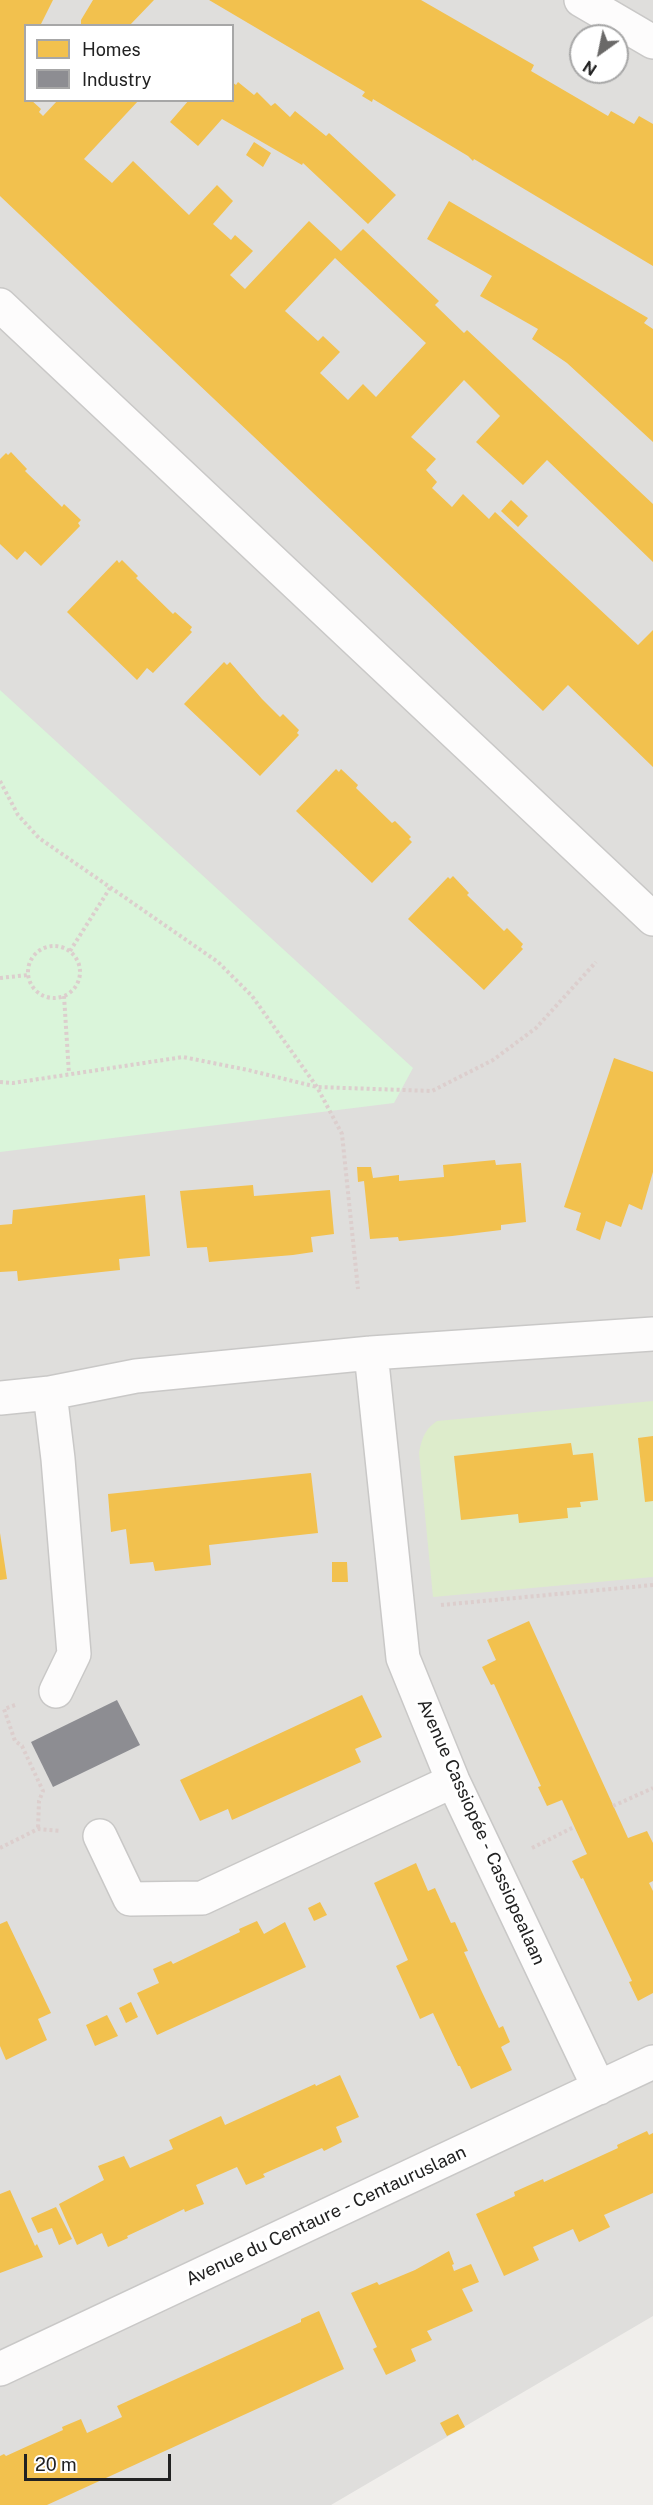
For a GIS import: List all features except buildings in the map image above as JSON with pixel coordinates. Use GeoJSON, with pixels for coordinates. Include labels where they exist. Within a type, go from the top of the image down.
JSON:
{"type":"FeatureCollection","features":[{"type":"Feature","properties":{"kind":"street"},"geometry":{"type":"LineString","coordinates":[[580,0],[653,42]]}},
{"type":"Feature","properties":{"kind":"street"},"geometry":{"type":"LineString","coordinates":[[0,305],[653,919]]}},
{"type":"Feature","properties":{"kind":"street"},"geometry":{"type":"LineString","coordinates":[[0,1398],[50,1393],[136,1376],[371,1353],[653,1334]]}},
{"type":"Feature","properties":{"kind":"street","name":"Avenue Cassiopée - Cassiopealaan"},"geometry":{"type":"LineString","coordinates":[[371,1353],[403,1658],[453,1781],[598,2088]]}},
{"type":"Feature","properties":{"kind":"street"},"geometry":{"type":"LineString","coordinates":[[50,1393],[58,1459],[74,1654],[56,1691]]}},
{"type":"Feature","properties":{"kind":"street"},"geometry":{"type":"LineString","coordinates":[[100,1836],[130,1899],[202,1898],[453,1781]]}},
{"type":"Feature","properties":{"kind":"street","name":"Avenue du Centaure - Centauruslaan"},"geometry":{"type":"LineString","coordinates":[[0,2369],[653,2062]]}},
{"type":"Feature","properties":{"kind":"path"},"geometry":{"type":"LineString","coordinates":[[0,781],[18,815],[39,838],[218,962],[252,996],[317,1087],[342,1134],[358,1289]]}},
{"type":"Feature","properties":{"kind":"path"},"geometry":{"type":"LineString","coordinates":[[70,951],[110,888]]}},
{"type":"Feature","properties":{"kind":"path"},"geometry":{"type":"LineString","coordinates":[[54,946],[63,947],[77,958],[80,976],[78,984],[64,996],[48,998],[34,989],[28,975],[32,958],[38,951],[54,946]]}},
{"type":"Feature","properties":{"kind":"path"},"geometry":{"type":"LineString","coordinates":[[0,1082],[13,1083],[183,1057],[317,1087],[432,1091],[493,1060],[536,1028],[596,962]]}},
{"type":"Feature","properties":{"kind":"path"},"geometry":{"type":"LineString","coordinates":[[0,978],[28,975]]}},
{"type":"Feature","properties":{"kind":"path"},"geometry":{"type":"LineString","coordinates":[[64,996],[69,1074]]}},
{"type":"Feature","properties":{"kind":"path"},"geometry":{"type":"LineString","coordinates":[[444,1605],[653,1585]]}},
{"type":"Feature","properties":{"kind":"path"},"geometry":{"type":"LineString","coordinates":[[22,1746],[43,1791],[39,1802],[38,1829]]}},
{"type":"Feature","properties":{"kind":"path"},"geometry":{"type":"LineString","coordinates":[[613,1806],[653,1788]]}},
{"type":"Feature","properties":{"kind":"path"},"geometry":{"type":"LineString","coordinates":[[0,1848],[38,1829],[100,1836]]}},
{"type":"Feature","properties":{"kind":"shaded area"},"geometry":{"type":"Polygon","coordinates":[[[0,0],[653,0],[653,2316],[331,2505],[0,2505],[0,0]]]}},
{"type":"Feature","properties":{"kind":"green space"},"geometry":{"type":"Polygon","coordinates":[[[0,690],[413,1068],[394,1103],[0,1152],[0,690]]]}},
{"type":"Feature","properties":{"kind":"green space"},"geometry":{"type":"Polygon","coordinates":[[[653,1401],[653,1436],[638,1438],[645,1501],[653,1501],[653,1577],[433,1597],[419,1453],[424,1435],[437,1421],[653,1401]],[[571,1443],[454,1456],[461,1520],[518,1514],[519,1523],[567,1518],[567,1508],[580,1507],[580,1502],[598,1500],[593,1453],[573,1455],[571,1443]]]}}]}
